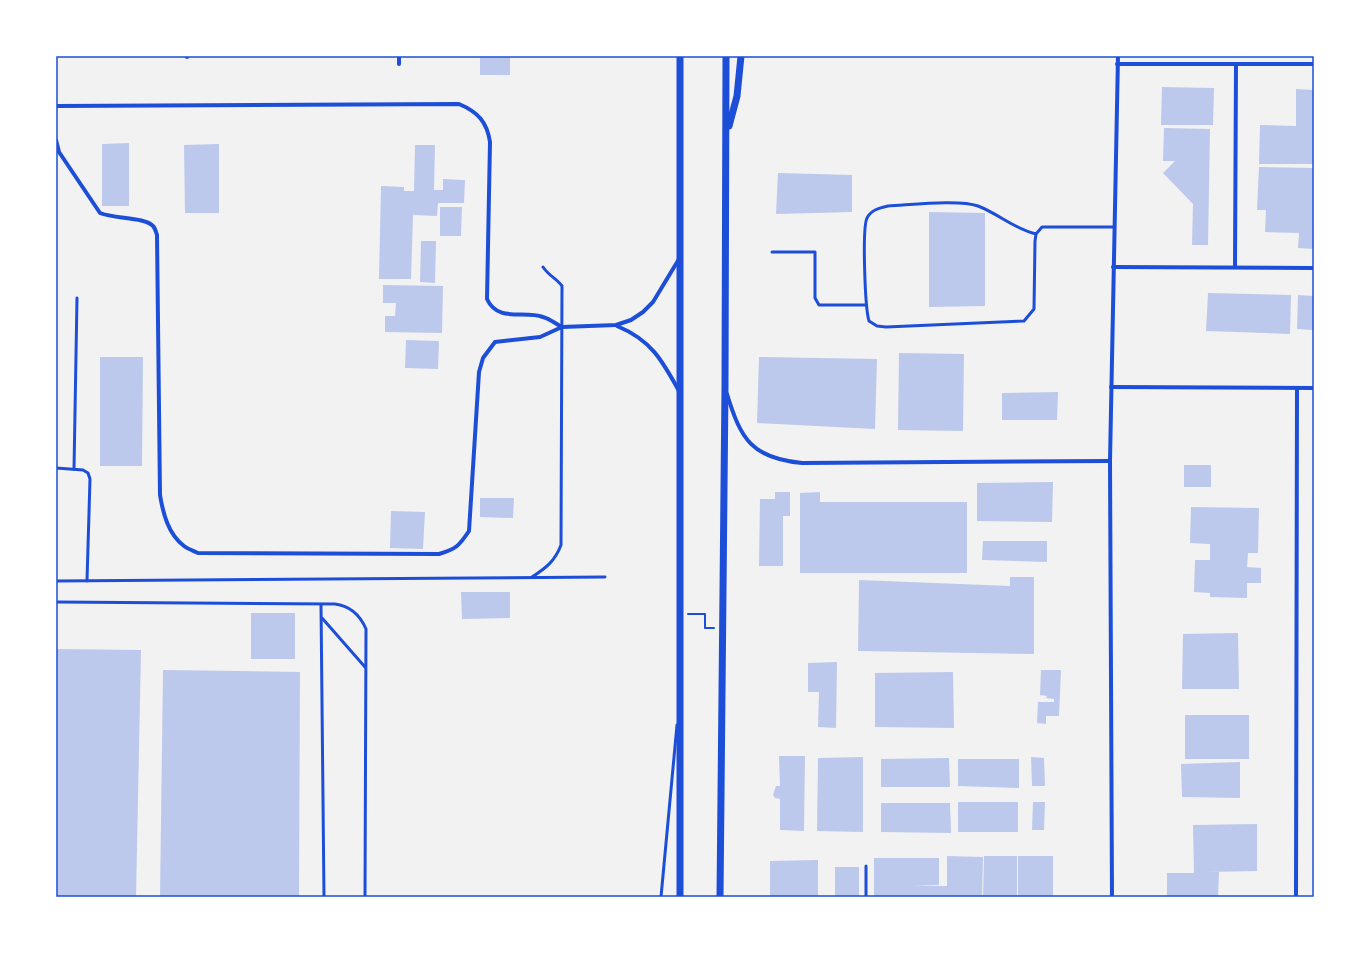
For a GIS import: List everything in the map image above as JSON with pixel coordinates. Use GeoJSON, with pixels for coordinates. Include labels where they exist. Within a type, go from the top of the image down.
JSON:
{"type":"FeatureCollection","features":[{"type":"Feature","properties":{"kind":"street"},"geometry":{"type":"LineString","coordinates":[[399,56],[399,64]]}},
{"type":"Feature","properties":{"kind":"street"},"geometry":{"type":"LineString","coordinates":[[680,56],[680,897]]}},
{"type":"Feature","properties":{"kind":"street"},"geometry":{"type":"LineString","coordinates":[[720,897],[727,136],[726,56]]}},
{"type":"Feature","properties":{"kind":"street"},"geometry":{"type":"LineString","coordinates":[[727,136],[737,96],[741,56]]}},
{"type":"Feature","properties":{"kind":"street"},"geometry":{"type":"LineString","coordinates":[[1112,897],[1110,461],[1118,56]]}},
{"type":"Feature","properties":{"kind":"street"},"geometry":{"type":"LineString","coordinates":[[1117,64],[1314,64]]}},
{"type":"Feature","properties":{"kind":"street"},"geometry":{"type":"LineString","coordinates":[[1235,267],[1236,64]]}},
{"type":"Feature","properties":{"kind":"street"},"geometry":{"type":"LineString","coordinates":[[56,106],[459,104],[469,108],[480,118],[488,129],[490,142],[487,299],[491,308],[499,312],[542,316],[562,327]]}},
{"type":"Feature","properties":{"kind":"street"},"geometry":{"type":"LineString","coordinates":[[56,140],[59,152],[100,213],[109,217],[147,222],[154,227],[157,235],[160,495],[163,513],[172,531],[184,546],[198,553],[439,554],[453,550],[462,542],[469,531],[479,372],[483,358],[495,342],[540,337],[562,327],[616,326],[631,320],[643,312],[653,302],[680,257]]}},
{"type":"Feature","properties":{"kind":"street"},"geometry":{"type":"LineString","coordinates":[[1113,267],[1314,268]]}},
{"type":"Feature","properties":{"kind":"street"},"geometry":{"type":"LineString","coordinates":[[616,326],[631,332],[654,350],[664,364],[679,392]]}},
{"type":"Feature","properties":{"kind":"street"},"geometry":{"type":"LineString","coordinates":[[725,387],[734,418],[742,433],[762,453],[772,458],[784,461],[802,463],[1110,461]]}},
{"type":"Feature","properties":{"kind":"street"},"geometry":{"type":"LineString","coordinates":[[1111,387],[1314,388]]}},
{"type":"Feature","properties":{"kind":"street"},"geometry":{"type":"LineString","coordinates":[[1296,897],[1297,388]]}},
{"type":"Feature","properties":{"kind":"lane"},"geometry":{"type":"LineString","coordinates":[[1036,234],[1015,227],[982,208],[969,204],[879,208],[868,216],[866,221],[866,305],[869,320],[877,326],[1024,321],[1034,309],[1036,234],[1042,227],[1114,227]]}},
{"type":"Feature","properties":{"kind":"lane"},"geometry":{"type":"LineString","coordinates":[[772,252],[815,252],[815,298],[819,305],[866,305]]}},
{"type":"Feature","properties":{"kind":"lane"},"geometry":{"type":"LineString","coordinates":[[532,577],[549,566],[557,557],[561,545],[562,286],[558,280],[550,277],[543,267]]}},
{"type":"Feature","properties":{"kind":"lane"},"geometry":{"type":"LineString","coordinates":[[74,469],[77,298]]}},
{"type":"Feature","properties":{"kind":"lane"},"geometry":{"type":"LineString","coordinates":[[56,468],[83,470],[88,473],[90,479],[87,581]]}},
{"type":"Feature","properties":{"kind":"lane"},"geometry":{"type":"LineString","coordinates":[[56,581],[606,577]]}},
{"type":"Feature","properties":{"kind":"lane"},"geometry":{"type":"LineString","coordinates":[[56,602],[342,605],[349,608],[359,617],[366,629],[365,897]]}},
{"type":"Feature","properties":{"kind":"lane"},"geometry":{"type":"LineString","coordinates":[[321,605],[324,897]]}},
{"type":"Feature","properties":{"kind":"lane"},"geometry":{"type":"LineString","coordinates":[[322,618],[365,667]]}},
{"type":"Feature","properties":{"kind":"lane"},"geometry":{"type":"LineString","coordinates":[[661,897],[680,694]]}},
{"type":"Feature","properties":{"kind":"lane"},"geometry":{"type":"LineString","coordinates":[[866,866],[866,897]]}},
{"type":"Feature","properties":{"kind":"path"},"geometry":{"type":"LineString","coordinates":[[680,614],[705,614],[705,628],[723,628]]}},
{"type":"Feature","properties":{"kind":"building"},"geometry":{"type":"Polygon","coordinates":[[[480,56],[510,56],[510,75],[480,75],[480,56]]]}},
{"type":"Feature","properties":{"kind":"building"},"geometry":{"type":"Polygon","coordinates":[[[1162,87],[1214,88],[1213,125],[1161,125],[1162,87]]]}},
{"type":"Feature","properties":{"kind":"building"},"geometry":{"type":"Polygon","coordinates":[[[1296,89],[1314,90],[1314,164],[1259,164],[1260,125],[1296,126],[1296,89]]]}},
{"type":"Feature","properties":{"kind":"building"},"geometry":{"type":"Polygon","coordinates":[[[1164,128],[1210,129],[1208,245],[1192,245],[1193,204],[1163,173],[1175,161],[1163,161],[1164,128]]]}},
{"type":"Feature","properties":{"kind":"building"},"geometry":{"type":"Polygon","coordinates":[[[129,143],[129,206],[102,206],[102,144],[129,143]]]}},
{"type":"Feature","properties":{"kind":"building"},"geometry":{"type":"Polygon","coordinates":[[[219,144],[219,213],[185,213],[184,145],[219,144]]]}},
{"type":"Feature","properties":{"kind":"building"},"geometry":{"type":"Polygon","coordinates":[[[415,145],[435,145],[434,190],[443,190],[443,179],[465,180],[464,203],[438,203],[437,216],[413,215],[411,279],[379,279],[381,186],[404,187],[404,191],[414,191],[415,145]]]}},
{"type":"Feature","properties":{"kind":"building"},"geometry":{"type":"Polygon","coordinates":[[[1259,167],[1314,168],[1314,249],[1298,248],[1299,233],[1265,232],[1266,210],[1257,210],[1259,167]]]}},
{"type":"Feature","properties":{"kind":"building"},"geometry":{"type":"Polygon","coordinates":[[[778,173],[852,175],[852,212],[776,214],[778,173]]]}},
{"type":"Feature","properties":{"kind":"building"},"geometry":{"type":"Polygon","coordinates":[[[440,207],[462,207],[461,236],[440,236],[440,207]]]}},
{"type":"Feature","properties":{"kind":"building"},"geometry":{"type":"Polygon","coordinates":[[[929,212],[985,213],[985,306],[929,307],[929,212]]]}},
{"type":"Feature","properties":{"kind":"building"},"geometry":{"type":"Polygon","coordinates":[[[421,241],[436,241],[435,283],[420,282],[421,241]]]}},
{"type":"Feature","properties":{"kind":"building"},"geometry":{"type":"Polygon","coordinates":[[[383,285],[443,286],[442,333],[385,332],[385,316],[395,316],[396,303],[383,303],[383,285]]]}},
{"type":"Feature","properties":{"kind":"building"},"geometry":{"type":"Polygon","coordinates":[[[1208,293],[1291,295],[1290,334],[1206,331],[1208,293]]]}},
{"type":"Feature","properties":{"kind":"building"},"geometry":{"type":"Polygon","coordinates":[[[1298,295],[1314,296],[1314,330],[1297,329],[1298,295]]]}},
{"type":"Feature","properties":{"kind":"building"},"geometry":{"type":"Polygon","coordinates":[[[406,340],[439,341],[438,369],[405,368],[406,340]]]}},
{"type":"Feature","properties":{"kind":"building"},"geometry":{"type":"Polygon","coordinates":[[[899,353],[964,354],[963,431],[898,430],[899,353]]]}},
{"type":"Feature","properties":{"kind":"building"},"geometry":{"type":"Polygon","coordinates":[[[100,357],[143,357],[142,466],[100,466],[100,357]]]}},
{"type":"Feature","properties":{"kind":"building"},"geometry":{"type":"Polygon","coordinates":[[[759,357],[877,359],[875,429],[757,423],[759,357]]]}},
{"type":"Feature","properties":{"kind":"building"},"geometry":{"type":"Polygon","coordinates":[[[1058,392],[1057,420],[1002,420],[1002,393],[1058,392]]]}},
{"type":"Feature","properties":{"kind":"building"},"geometry":{"type":"Polygon","coordinates":[[[1184,465],[1211,465],[1211,487],[1184,487],[1184,465]]]}},
{"type":"Feature","properties":{"kind":"building"},"geometry":{"type":"Polygon","coordinates":[[[1053,482],[1052,522],[977,521],[977,483],[1053,482]]]}},
{"type":"Feature","properties":{"kind":"building"},"geometry":{"type":"Polygon","coordinates":[[[775,492],[790,492],[790,516],[783,516],[783,566],[759,566],[760,499],[775,499],[775,492]]]}},
{"type":"Feature","properties":{"kind":"building"},"geometry":{"type":"Polygon","coordinates":[[[820,492],[820,502],[967,502],[967,573],[800,573],[800,493],[820,492]]]}},
{"type":"Feature","properties":{"kind":"building"},"geometry":{"type":"Polygon","coordinates":[[[480,498],[514,498],[513,518],[480,517],[480,498]]]}},
{"type":"Feature","properties":{"kind":"building"},"geometry":{"type":"Polygon","coordinates":[[[1191,507],[1259,508],[1258,553],[1248,553],[1247,567],[1261,568],[1261,583],[1247,583],[1247,598],[1210,597],[1210,593],[1194,592],[1195,560],[1210,560],[1210,544],[1190,543],[1191,507]]]}},
{"type":"Feature","properties":{"kind":"building"},"geometry":{"type":"Polygon","coordinates":[[[391,511],[425,512],[423,549],[390,548],[391,511]]]}},
{"type":"Feature","properties":{"kind":"building"},"geometry":{"type":"Polygon","coordinates":[[[983,541],[1047,541],[1047,562],[982,560],[983,541]]]}},
{"type":"Feature","properties":{"kind":"building"},"geometry":{"type":"Polygon","coordinates":[[[1010,577],[1034,577],[1034,654],[858,651],[859,580],[1010,586],[1010,577]]]}},
{"type":"Feature","properties":{"kind":"building"},"geometry":{"type":"Polygon","coordinates":[[[461,592],[510,592],[510,618],[462,619],[461,592]]]}},
{"type":"Feature","properties":{"kind":"building"},"geometry":{"type":"Polygon","coordinates":[[[251,613],[295,613],[295,659],[251,659],[251,613]]]}},
{"type":"Feature","properties":{"kind":"building"},"geometry":{"type":"Polygon","coordinates":[[[1238,633],[1239,689],[1182,689],[1183,634],[1238,633]]]}},
{"type":"Feature","properties":{"kind":"building"},"geometry":{"type":"Polygon","coordinates":[[[56,649],[141,650],[136,897],[56,897],[56,649]]]}},
{"type":"Feature","properties":{"kind":"building"},"geometry":{"type":"Polygon","coordinates":[[[837,662],[836,728],[818,727],[819,692],[808,692],[808,663],[837,662]]]}},
{"type":"Feature","properties":{"kind":"building"},"geometry":{"type":"Polygon","coordinates":[[[163,670],[300,672],[299,897],[160,897],[163,670]]]}},
{"type":"Feature","properties":{"kind":"building"},"geometry":{"type":"Polygon","coordinates":[[[1041,670],[1061,670],[1059,716],[1046,716],[1046,724],[1037,723],[1038,702],[1054,702],[1054,699],[1046,698],[1047,696],[1040,695],[1041,670]]]}},
{"type":"Feature","properties":{"kind":"building"},"geometry":{"type":"Polygon","coordinates":[[[953,672],[954,728],[875,727],[875,673],[953,672]]]}},
{"type":"Feature","properties":{"kind":"building"},"geometry":{"type":"Polygon","coordinates":[[[1185,715],[1249,715],[1249,759],[1185,759],[1185,715]]]}},
{"type":"Feature","properties":{"kind":"building"},"geometry":{"type":"Polygon","coordinates":[[[779,756],[805,756],[804,831],[780,830],[780,799],[775,798],[773,795],[776,786],[780,786],[779,756]]]}},
{"type":"Feature","properties":{"kind":"building"},"geometry":{"type":"Polygon","coordinates":[[[863,757],[863,832],[817,831],[818,758],[863,757]]]}},
{"type":"Feature","properties":{"kind":"building"},"geometry":{"type":"Polygon","coordinates":[[[1031,757],[1044,758],[1045,786],[1032,786],[1031,757]]]}},
{"type":"Feature","properties":{"kind":"building"},"geometry":{"type":"Polygon","coordinates":[[[949,758],[950,787],[881,787],[881,759],[949,758]]]}},
{"type":"Feature","properties":{"kind":"building"},"geometry":{"type":"Polygon","coordinates":[[[958,759],[1019,759],[1019,788],[958,786],[958,759]]]}},
{"type":"Feature","properties":{"kind":"building"},"geometry":{"type":"Polygon","coordinates":[[[1240,762],[1240,798],[1182,797],[1181,764],[1240,762]]]}},
{"type":"Feature","properties":{"kind":"building"},"geometry":{"type":"Polygon","coordinates":[[[958,802],[1018,802],[1018,832],[958,832],[958,802]]]}},
{"type":"Feature","properties":{"kind":"building"},"geometry":{"type":"Polygon","coordinates":[[[1033,802],[1045,802],[1044,830],[1032,830],[1033,802]]]}},
{"type":"Feature","properties":{"kind":"building"},"geometry":{"type":"Polygon","coordinates":[[[881,803],[950,803],[951,833],[881,832],[881,803]]]}},
{"type":"Feature","properties":{"kind":"building"},"geometry":{"type":"Polygon","coordinates":[[[1257,824],[1257,871],[1207,872],[1219,872],[1218,897],[1167,897],[1167,873],[1194,873],[1193,825],[1257,824]]]}},
{"type":"Feature","properties":{"kind":"building"},"geometry":{"type":"Polygon","coordinates":[[[947,856],[983,857],[982,897],[874,897],[874,858],[939,858],[939,885],[914,886],[947,886],[947,856]]]}},
{"type":"Feature","properties":{"kind":"building"},"geometry":{"type":"Polygon","coordinates":[[[984,856],[1017,856],[1017,897],[983,897],[984,856]]]}},
{"type":"Feature","properties":{"kind":"building"},"geometry":{"type":"Polygon","coordinates":[[[1018,856],[1053,856],[1053,897],[1018,897],[1018,856]]]}},
{"type":"Feature","properties":{"kind":"building"},"geometry":{"type":"Polygon","coordinates":[[[818,860],[818,897],[770,897],[770,861],[818,860]]]}},
{"type":"Feature","properties":{"kind":"building"},"geometry":{"type":"Polygon","coordinates":[[[835,867],[859,867],[859,897],[835,897],[835,867]]]}}]}
